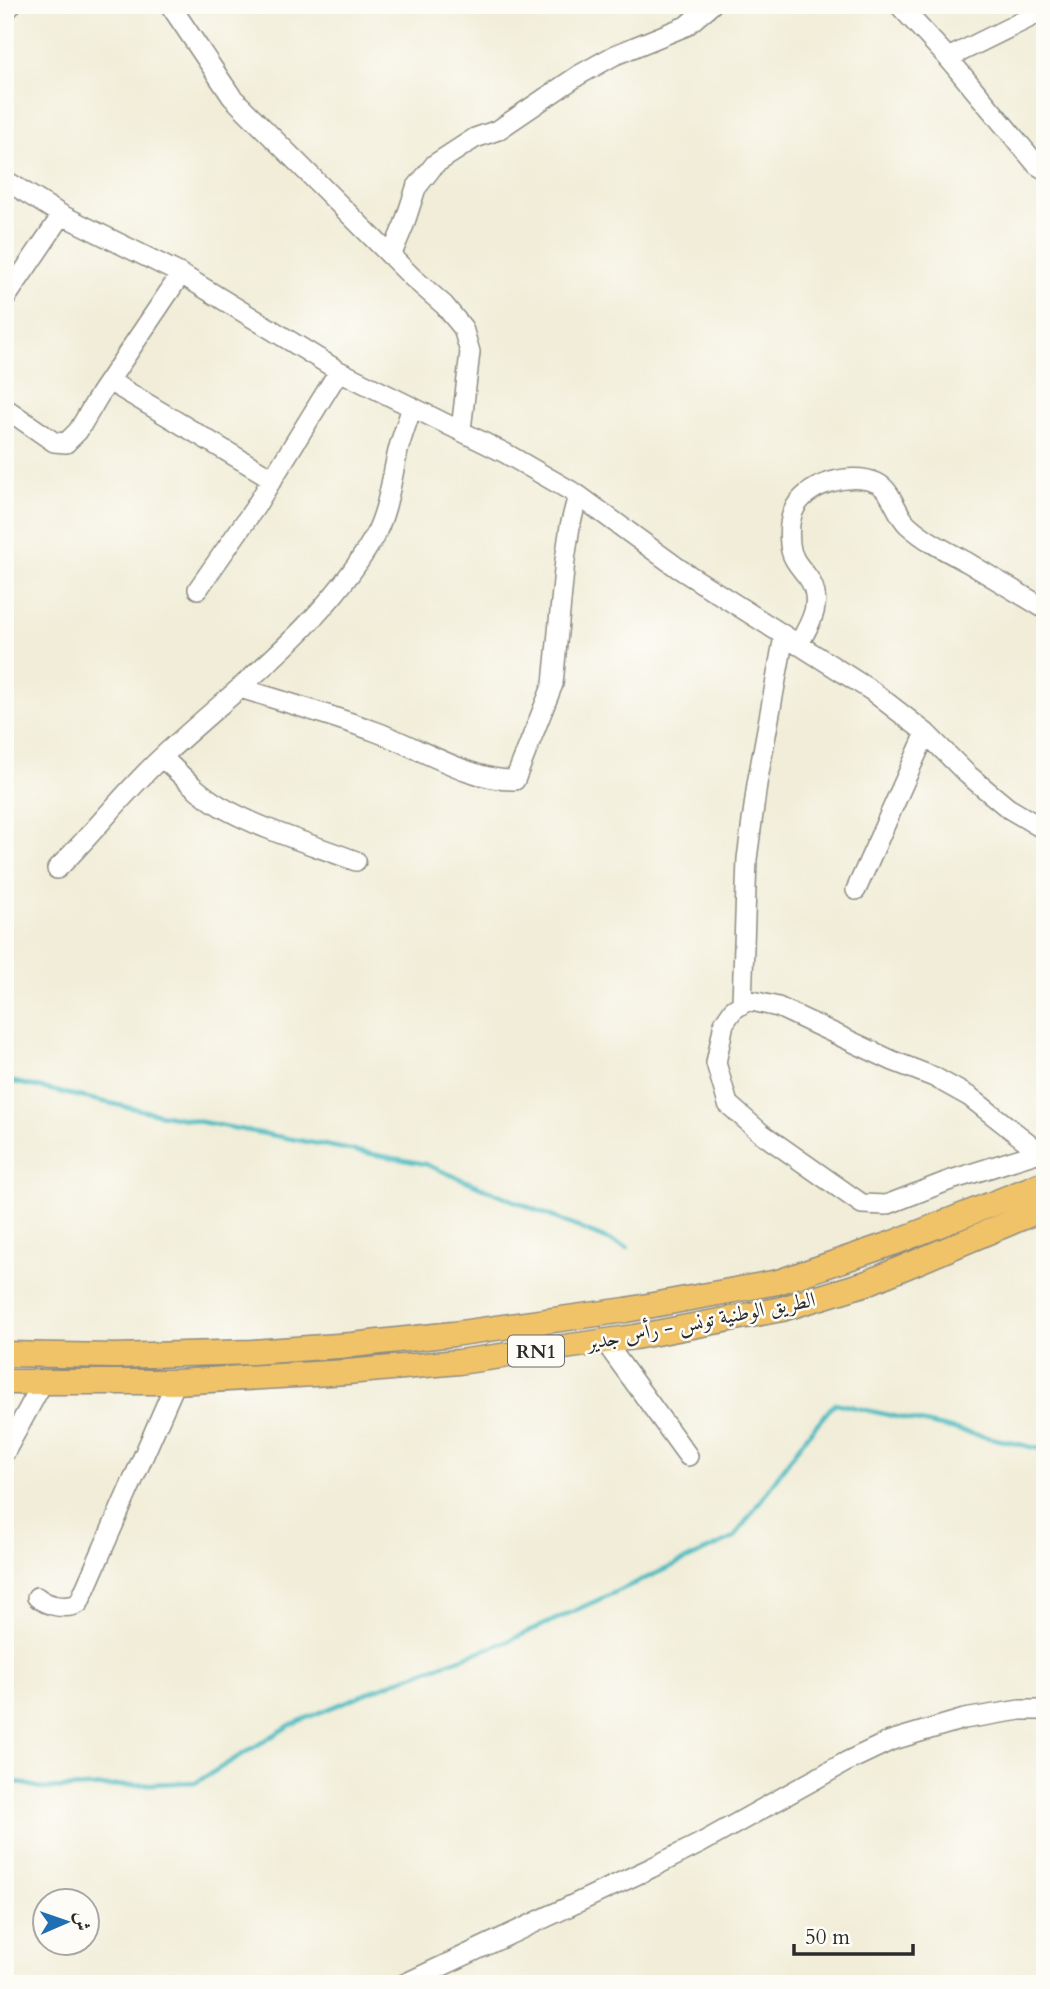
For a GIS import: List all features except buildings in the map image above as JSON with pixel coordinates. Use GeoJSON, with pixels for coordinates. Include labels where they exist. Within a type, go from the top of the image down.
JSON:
{"type":"FeatureCollection","features":[{"type":"Feature","properties":{"kind":"main road","name":"الطريق الوطنية تونس - رأس جدير"},"geometry":{"type":"LineString","coordinates":[[5,1354],[252,1352],[352,1345],[453,1335],[626,1310],[778,1282],[893,1243],[1045,1183]]}},
{"type":"Feature","properties":{"kind":"main road","name":"الطريق الوطنية تونس - رأس جدير"},"geometry":{"type":"LineString","coordinates":[[5,1382],[176,1382],[347,1373],[459,1362],[605,1342],[782,1308],[867,1283],[1045,1208]]}},
{"type":"Feature","properties":{"kind":"street"},"geometry":{"type":"LineString","coordinates":[[5,12],[11,5]]}},
{"type":"Feature","properties":{"kind":"street"},"geometry":{"type":"LineString","coordinates":[[170,5],[232,97],[391,256],[444,305],[463,328],[470,352],[461,430]]}},
{"type":"Feature","properties":{"kind":"street"},"geometry":{"type":"LineString","coordinates":[[391,256],[416,188],[435,164],[475,138],[498,130],[579,75],[615,55],[686,26],[710,5]]}},
{"type":"Feature","properties":{"kind":"street"},"geometry":{"type":"LineString","coordinates":[[899,5],[1045,170]]}},
{"type":"Feature","properties":{"kind":"street"},"geometry":{"type":"LineString","coordinates":[[948,58],[1045,10]]}},
{"type":"Feature","properties":{"kind":"street"},"geometry":{"type":"LineString","coordinates":[[5,180],[62,215],[181,274],[340,371],[461,430],[578,495],[678,568],[872,691],[926,733],[967,774],[1008,808],[1045,830]]}},
{"type":"Feature","properties":{"kind":"street"},"geometry":{"type":"LineString","coordinates":[[5,299],[62,215]]}},
{"type":"Feature","properties":{"kind":"street"},"geometry":{"type":"LineString","coordinates":[[5,408],[54,442],[64,444],[78,431],[181,274]]}},
{"type":"Feature","properties":{"kind":"street"},"geometry":{"type":"LineString","coordinates":[[198,589],[273,479],[340,371]]}},
{"type":"Feature","properties":{"kind":"street"},"geometry":{"type":"LineString","coordinates":[[109,382],[273,479]]}},
{"type":"Feature","properties":{"kind":"street"},"geometry":{"type":"LineString","coordinates":[[57,869],[162,757],[281,652],[352,570],[374,537],[388,502],[399,447],[412,407]]}},
{"type":"Feature","properties":{"kind":"street"},"geometry":{"type":"LineString","coordinates":[[742,1003],[747,859],[757,784],[791,640],[813,620],[816,602],[812,584],[791,551],[790,523],[793,512],[805,496],[834,481],[869,481],[880,485],[887,491],[907,524],[928,540],[1045,609]]}},
{"type":"Feature","properties":{"kind":"street"},"geometry":{"type":"LineString","coordinates":[[240,688],[375,731],[456,766],[498,779],[515,780],[553,684],[565,560],[578,495]]}},
{"type":"Feature","properties":{"kind":"street"},"geometry":{"type":"LineString","coordinates":[[856,890],[926,733]]}},
{"type":"Feature","properties":{"kind":"street"},"geometry":{"type":"LineString","coordinates":[[162,757],[194,788],[219,805],[248,820],[356,861]]}},
{"type":"Feature","properties":{"kind":"street"},"geometry":{"type":"LineString","coordinates":[[755,1000],[778,1007],[893,1061],[934,1077],[970,1097],[1042,1154],[948,1181],[886,1205],[862,1204],[761,1133],[728,1104],[716,1063],[724,1023],[742,1003],[755,1000]]}},
{"type":"Feature","properties":{"kind":"street"},"geometry":{"type":"LineString","coordinates":[[605,1342],[688,1456]]}},
{"type":"Feature","properties":{"kind":"street"},"geometry":{"type":"LineString","coordinates":[[5,1452],[43,1382]]}},
{"type":"Feature","properties":{"kind":"street"},"geometry":{"type":"LineString","coordinates":[[37,1597],[43,1602],[58,1605],[74,1606],[79,1603],[176,1382]]}},
{"type":"Feature","properties":{"kind":"street"},"geometry":{"type":"LineString","coordinates":[[404,1984],[438,1977],[701,1843],[846,1762],[890,1741],[964,1719],[1020,1710],[1045,1710]]}},
{"type":"Feature","properties":{"kind":"waterway"},"geometry":{"type":"LineString","coordinates":[[5,1080],[159,1114],[425,1164],[628,1248]]}},
{"type":"Feature","properties":{"kind":"waterway"},"geometry":{"type":"LineString","coordinates":[[5,1779],[44,1789],[197,1782],[292,1724],[396,1681],[506,1642],[734,1538],[805,1438],[835,1403],[1045,1450]]}}]}
